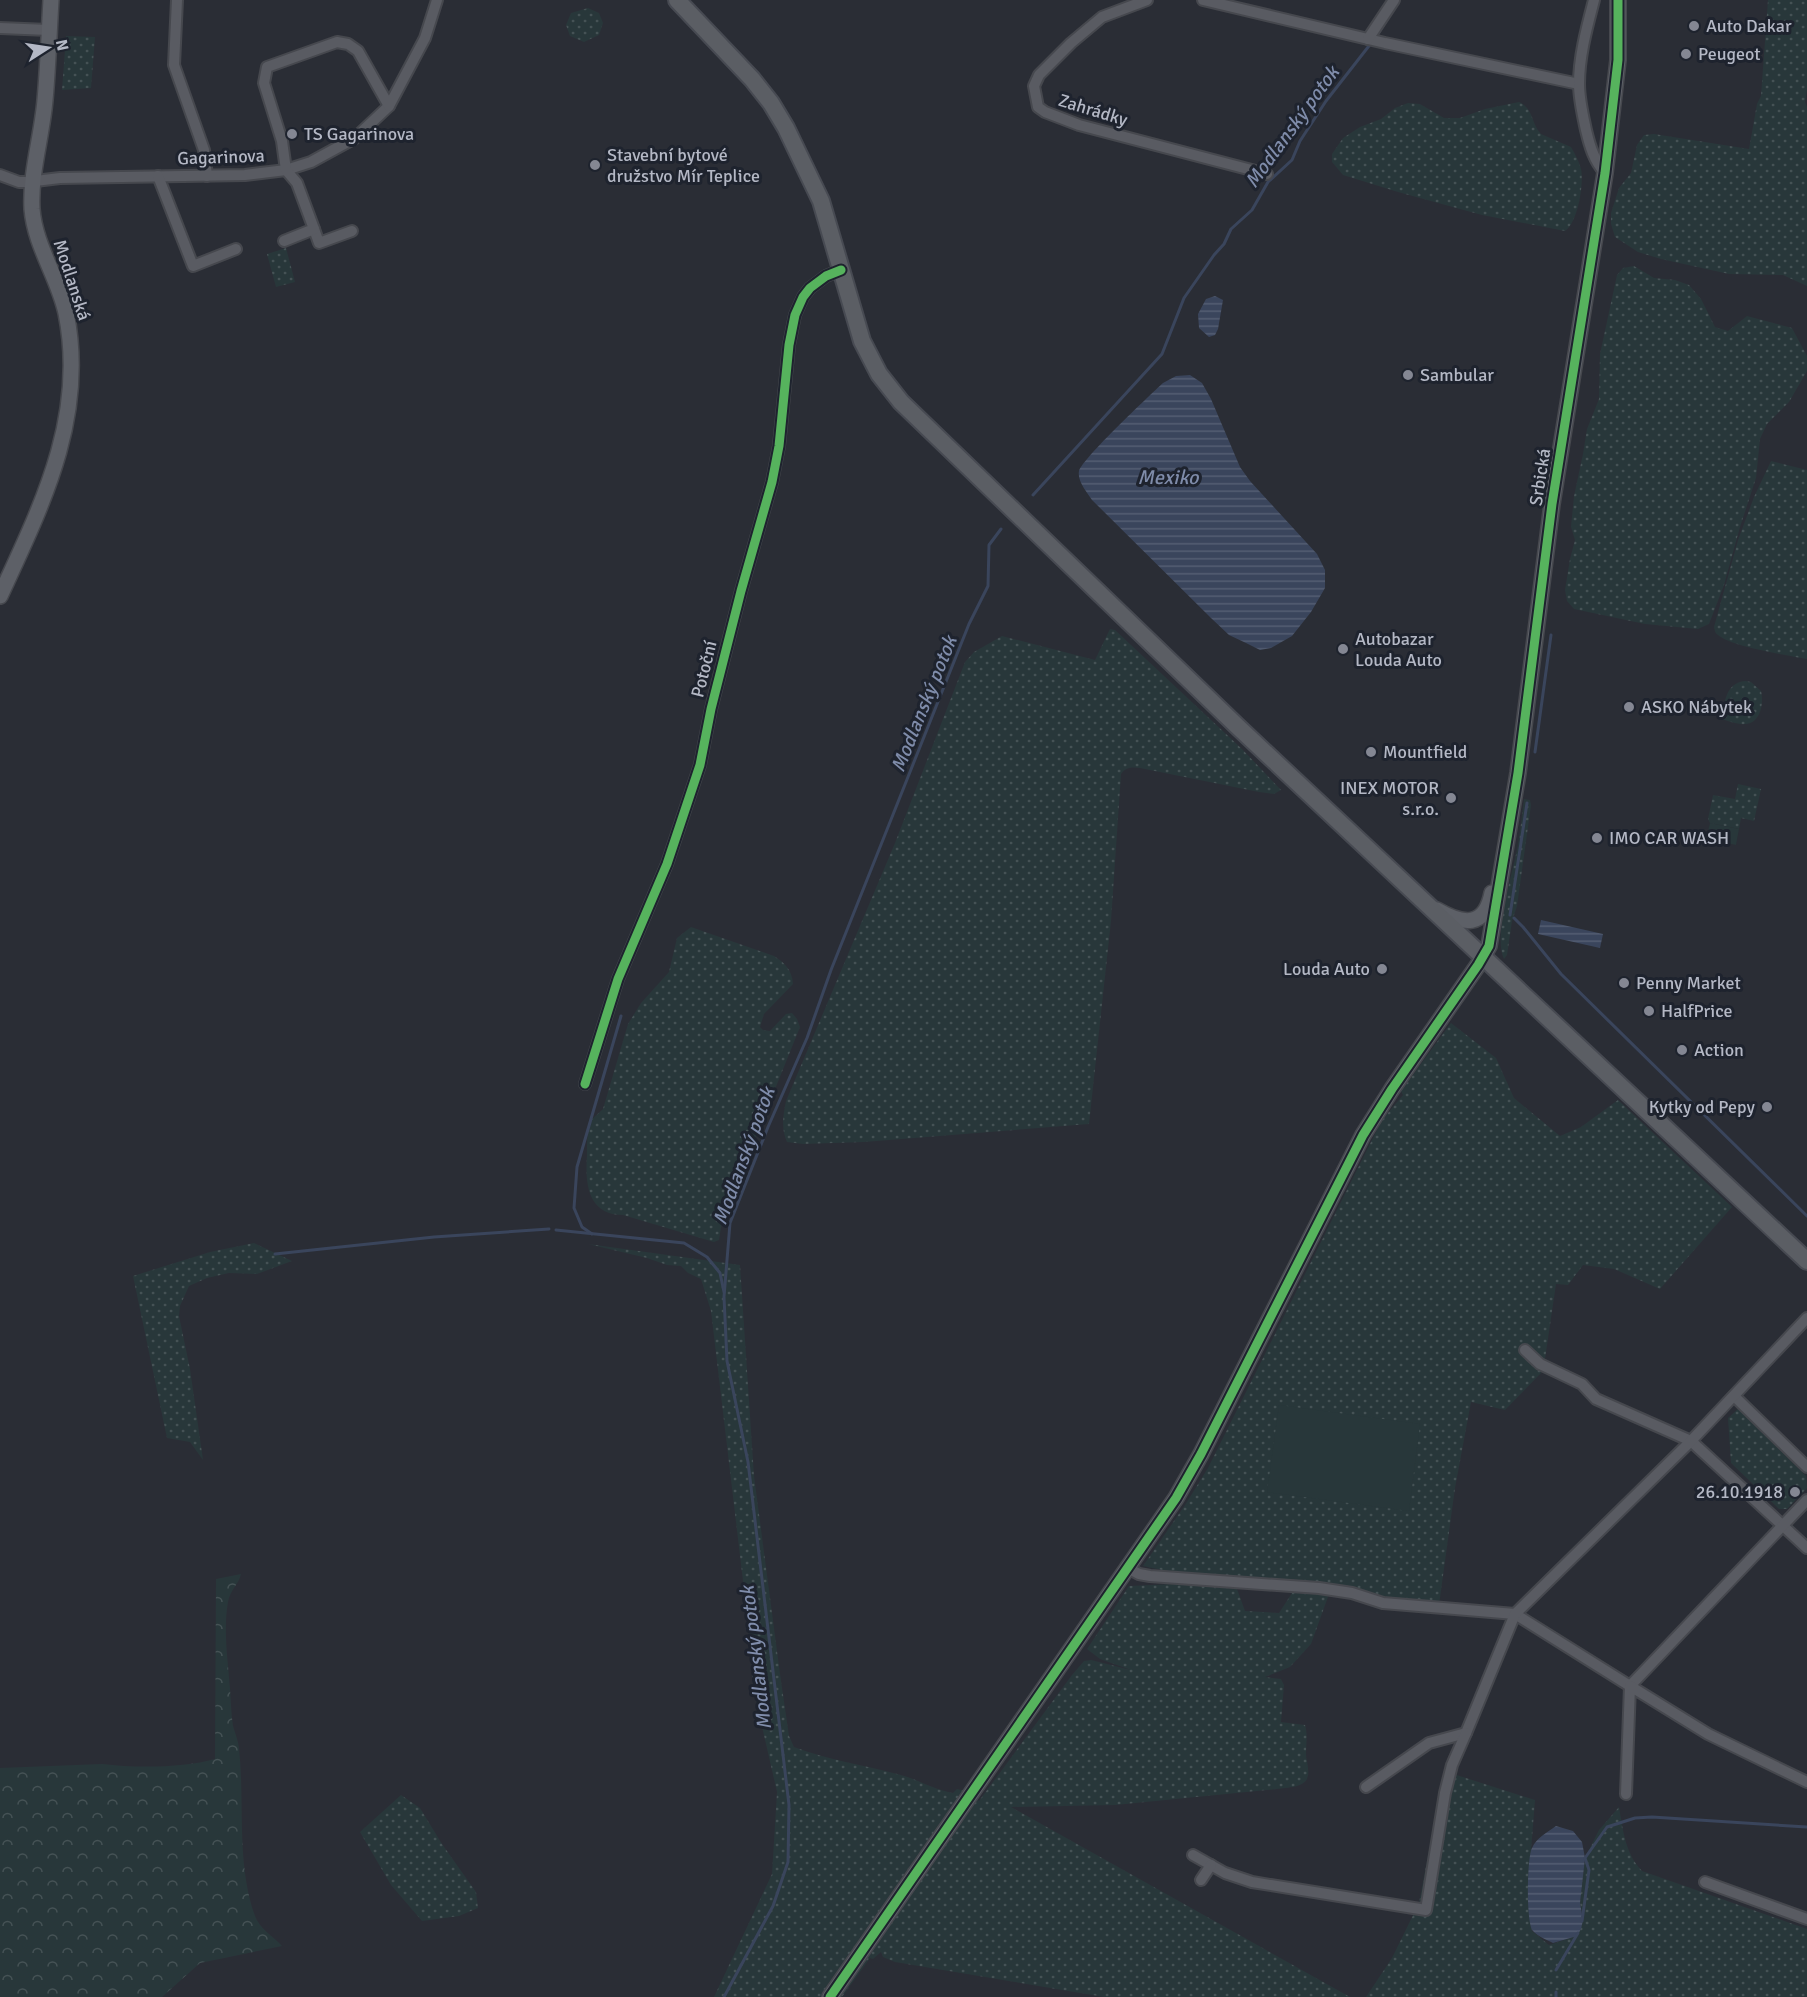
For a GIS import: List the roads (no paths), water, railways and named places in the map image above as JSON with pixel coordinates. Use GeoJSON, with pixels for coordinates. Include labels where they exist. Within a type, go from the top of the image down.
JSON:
{"type":"FeatureCollection","features":[{"type":"Feature","properties":{"kind":"main road"},"geometry":{"type":"LineString","coordinates":[[678,0],[752,79],[778,114],[805,164],[821,201],[862,341],[871,361],[886,384],[910,411],[1213,703],[1807,1261]]}},
{"type":"Feature","properties":{"kind":"street","name":"Modlanská"},"geometry":{"type":"LineString","coordinates":[[0,596],[51,480],[60,450],[70,394],[72,357],[63,300],[34,224],[32,209],[33,181],[45,100],[51,0]]}},
{"type":"Feature","properties":{"kind":"street"},"geometry":{"type":"LineString","coordinates":[[177,0],[174,65],[204,150],[207,176]]}},
{"type":"Feature","properties":{"kind":"street","name":"Gagarinova"},"geometry":{"type":"LineString","coordinates":[[0,175],[19,182],[45,178],[245,175],[286,170],[311,162],[355,138],[389,106],[425,38],[437,0]]}},
{"type":"Feature","properties":{"kind":"street","name":"Zahrádky"},"geometry":{"type":"LineString","coordinates":[[1147,0],[1102,17],[1071,43],[1039,75],[1034,86],[1038,107],[1079,125],[1268,174]]}},
{"type":"Feature","properties":{"kind":"street"},"geometry":{"type":"LineString","coordinates":[[1203,0],[1385,43],[1579,84]]}},
{"type":"Feature","properties":{"kind":"street"},"geometry":{"type":"LineString","coordinates":[[1368,39],[1394,0]]}},
{"type":"Feature","properties":{"kind":"street"},"geometry":{"type":"LineString","coordinates":[[1594,0],[1579,84],[1582,115],[1589,142],[1596,162],[1605,173]]}},
{"type":"Feature","properties":{"kind":"street","name":"Srbická"},"geometry":{"type":"LineString","coordinates":[[830,1997],[1176,1498],[1201,1454],[1363,1135],[1392,1089],[1483,958],[1491,940],[1518,773],[1552,504],[1605,173],[1618,60],[1618,0]]}},
{"type":"Feature","properties":{"kind":"street"},"geometry":{"type":"LineString","coordinates":[[0,28],[49,30]]}},
{"type":"Feature","properties":{"kind":"street","name":"Gagarinova"},"geometry":{"type":"LineString","coordinates":[[314,229],[297,183],[286,170],[282,141],[264,83],[267,67],[337,42],[348,44],[358,51],[389,106]]}},
{"type":"Feature","properties":{"kind":"street","name":"Gagarinova"},"geometry":{"type":"LineString","coordinates":[[158,176],[193,266],[236,249]]}},
{"type":"Feature","properties":{"kind":"street"},"geometry":{"type":"LineString","coordinates":[[284,241],[314,229],[319,243],[352,231]]}},
{"type":"Feature","properties":{"kind":"street","name":"Potoční"},"geometry":{"type":"LineString","coordinates":[[585,1084],[618,980],[667,864],[700,765],[711,709],[773,476],[780,435],[789,345],[795,315],[803,297],[814,283],[841,270]]}},
{"type":"Feature","properties":{"kind":"street"},"geometry":{"type":"LineString","coordinates":[[1429,906],[1459,921],[1470,921],[1481,917],[1487,910],[1496,875],[1505,860]]}},
{"type":"Feature","properties":{"kind":"street"},"geometry":{"type":"LineString","coordinates":[[1193,1855],[1226,1873],[1252,1882],[1426,1910],[1445,1793],[1452,1765],[1515,1614],[1691,1441],[1807,1318]]}},
{"type":"Feature","properties":{"kind":"street"},"geometry":{"type":"LineString","coordinates":[[1525,1350],[1540,1364],[1582,1384],[1596,1399],[1691,1441],[1807,1548]]}},
{"type":"Feature","properties":{"kind":"street"},"geometry":{"type":"LineString","coordinates":[[1734,1396],[1807,1467]]}},
{"type":"Feature","properties":{"kind":"street"},"geometry":{"type":"LineString","coordinates":[[1626,1794],[1630,1686],[1807,1500]]}},
{"type":"Feature","properties":{"kind":"street"},"geometry":{"type":"LineString","coordinates":[[1126,1567],[1138,1574],[1150,1576],[1319,1588],[1352,1593],[1383,1603],[1515,1614],[1708,1734],[1807,1782]]}},
{"type":"Feature","properties":{"kind":"street"},"geometry":{"type":"LineString","coordinates":[[1366,1787],[1429,1743],[1466,1733]]}},
{"type":"Feature","properties":{"kind":"street"},"geometry":{"type":"LineString","coordinates":[[1201,1880],[1210,1865]]}},
{"type":"Feature","properties":{"kind":"street"},"geometry":{"type":"LineString","coordinates":[[1705,1882],[1807,1919]]}},
{"type":"Feature","properties":{"kind":"water"},"geometry":{"type":"Polygon","coordinates":[[[1215,296],[1223,300],[1218,329],[1215,335],[1209,337],[1199,328],[1198,314],[1206,299],[1215,296]]]}},
{"type":"Feature","properties":{"kind":"water","name":"Mexiko"},"geometry":{"type":"Polygon","coordinates":[[[1190,375],[1202,383],[1211,399],[1240,467],[1317,554],[1325,570],[1325,588],[1311,612],[1292,636],[1271,648],[1260,650],[1229,635],[1092,500],[1079,479],[1079,471],[1083,464],[1117,427],[1163,383],[1176,376],[1190,375]]]}},
{"type":"Feature","properties":{"kind":"water"},"geometry":{"type":"Polygon","coordinates":[[[1541,920],[1603,934],[1600,948],[1538,934],[1541,920]]]}},
{"type":"Feature","properties":{"kind":"water"},"geometry":{"type":"Polygon","coordinates":[[[1556,1826],[1573,1831],[1582,1842],[1585,1858],[1580,1903],[1583,1920],[1581,1929],[1577,1936],[1553,1943],[1535,1933],[1531,1926],[1528,1876],[1530,1854],[1534,1844],[1556,1826]]]}},
{"type":"Feature","properties":{"kind":"waterway","name":"Modlanský potok"},"geometry":{"type":"LineString","coordinates":[[1376,37],[1398,2]]}},
{"type":"Feature","properties":{"kind":"waterway","name":"Modlanský potok"},"geometry":{"type":"LineString","coordinates":[[1033,495],[1162,354],[1184,298],[1224,244],[1231,229],[1252,210],[1268,182],[1292,160],[1300,141],[1326,101],[1372,42]]}},
{"type":"Feature","properties":{"kind":"waterway","name":"Modlanský potok"},"geometry":{"type":"LineString","coordinates":[[724,1997],[773,1906],[788,1862],[789,1805],[748,1462],[727,1361],[724,1297],[730,1223],[768,1127],[807,1038],[831,970],[969,624],[988,586],[989,545],[1001,529]]}},
{"type":"Feature","properties":{"kind":"waterway"},"geometry":{"type":"LineString","coordinates":[[1535,752],[1551,635]]}},
{"type":"Feature","properties":{"kind":"waterway"},"geometry":{"type":"LineString","coordinates":[[1510,915],[1527,803]]}},
{"type":"Feature","properties":{"kind":"waterway"},"geometry":{"type":"LineString","coordinates":[[1514,918],[1561,974],[1807,1216]]}},
{"type":"Feature","properties":{"kind":"waterway"},"geometry":{"type":"LineString","coordinates":[[592,1234],[582,1227],[574,1208],[577,1167],[621,1016]]}},
{"type":"Feature","properties":{"kind":"waterway"},"geometry":{"type":"LineString","coordinates":[[275,1254],[434,1237],[549,1229]]}},
{"type":"Feature","properties":{"kind":"waterway"},"geometry":{"type":"LineString","coordinates":[[556,1230],[684,1243],[707,1257],[720,1273],[724,1292]]}},
{"type":"Feature","properties":{"kind":"waterway"},"geometry":{"type":"LineString","coordinates":[[1582,1921],[1589,1870],[1585,1858],[1607,1827],[1635,1818],[1652,1817],[1807,1827]]}},
{"type":"Feature","properties":{"kind":"waterway"},"geometry":{"type":"LineString","coordinates":[[1556,1970],[1578,1933]]}},
{"type":"Feature","properties":{"kind":"waterway"},"geometry":{"type":"LineString","coordinates":[[1556,1992],[1556,1997]]}},
{"type":"Feature","properties":{"kind":"place","name":"Auto Dakar"},"geometry":{"type":"Point","coordinates":[1694,26]}},
{"type":"Feature","properties":{"kind":"place","name":"Peugeot"},"geometry":{"type":"Point","coordinates":[1686,54]}},
{"type":"Feature","properties":{"kind":"place","name":"TS Gagarinova"},"geometry":{"type":"Point","coordinates":[292,134]}},
{"type":"Feature","properties":{"kind":"place","name":"Stavební bytové družstvo Mír Teplice"},"geometry":{"type":"Point","coordinates":[595,165]}},
{"type":"Feature","properties":{"kind":"place","name":"Sambular"},"geometry":{"type":"Point","coordinates":[1408,375]}},
{"type":"Feature","properties":{"kind":"place","name":"Autobazar Louda Auto"},"geometry":{"type":"Point","coordinates":[1343,649]}},
{"type":"Feature","properties":{"kind":"place","name":"ASKO Nábytek"},"geometry":{"type":"Point","coordinates":[1629,707]}},
{"type":"Feature","properties":{"kind":"place","name":"Mountfield"},"geometry":{"type":"Point","coordinates":[1371,752]}},
{"type":"Feature","properties":{"kind":"place","name":"INEX MOTOR s.r.o."},"geometry":{"type":"Point","coordinates":[1451,798]}},
{"type":"Feature","properties":{"kind":"place","name":"IMO CAR WASH"},"geometry":{"type":"Point","coordinates":[1597,838]}},
{"type":"Feature","properties":{"kind":"place","name":"Louda Auto"},"geometry":{"type":"Point","coordinates":[1382,969]}},
{"type":"Feature","properties":{"kind":"place","name":"Penny Market"},"geometry":{"type":"Point","coordinates":[1624,983]}},
{"type":"Feature","properties":{"kind":"place","name":"HalfPrice"},"geometry":{"type":"Point","coordinates":[1649,1011]}},
{"type":"Feature","properties":{"kind":"place","name":"Action"},"geometry":{"type":"Point","coordinates":[1682,1050]}},
{"type":"Feature","properties":{"kind":"place","name":"Kytky od Pepy"},"geometry":{"type":"Point","coordinates":[1767,1107]}},
{"type":"Feature","properties":{"kind":"place","name":"26.10.1918"},"geometry":{"type":"Point","coordinates":[1795,1492]}}]}
